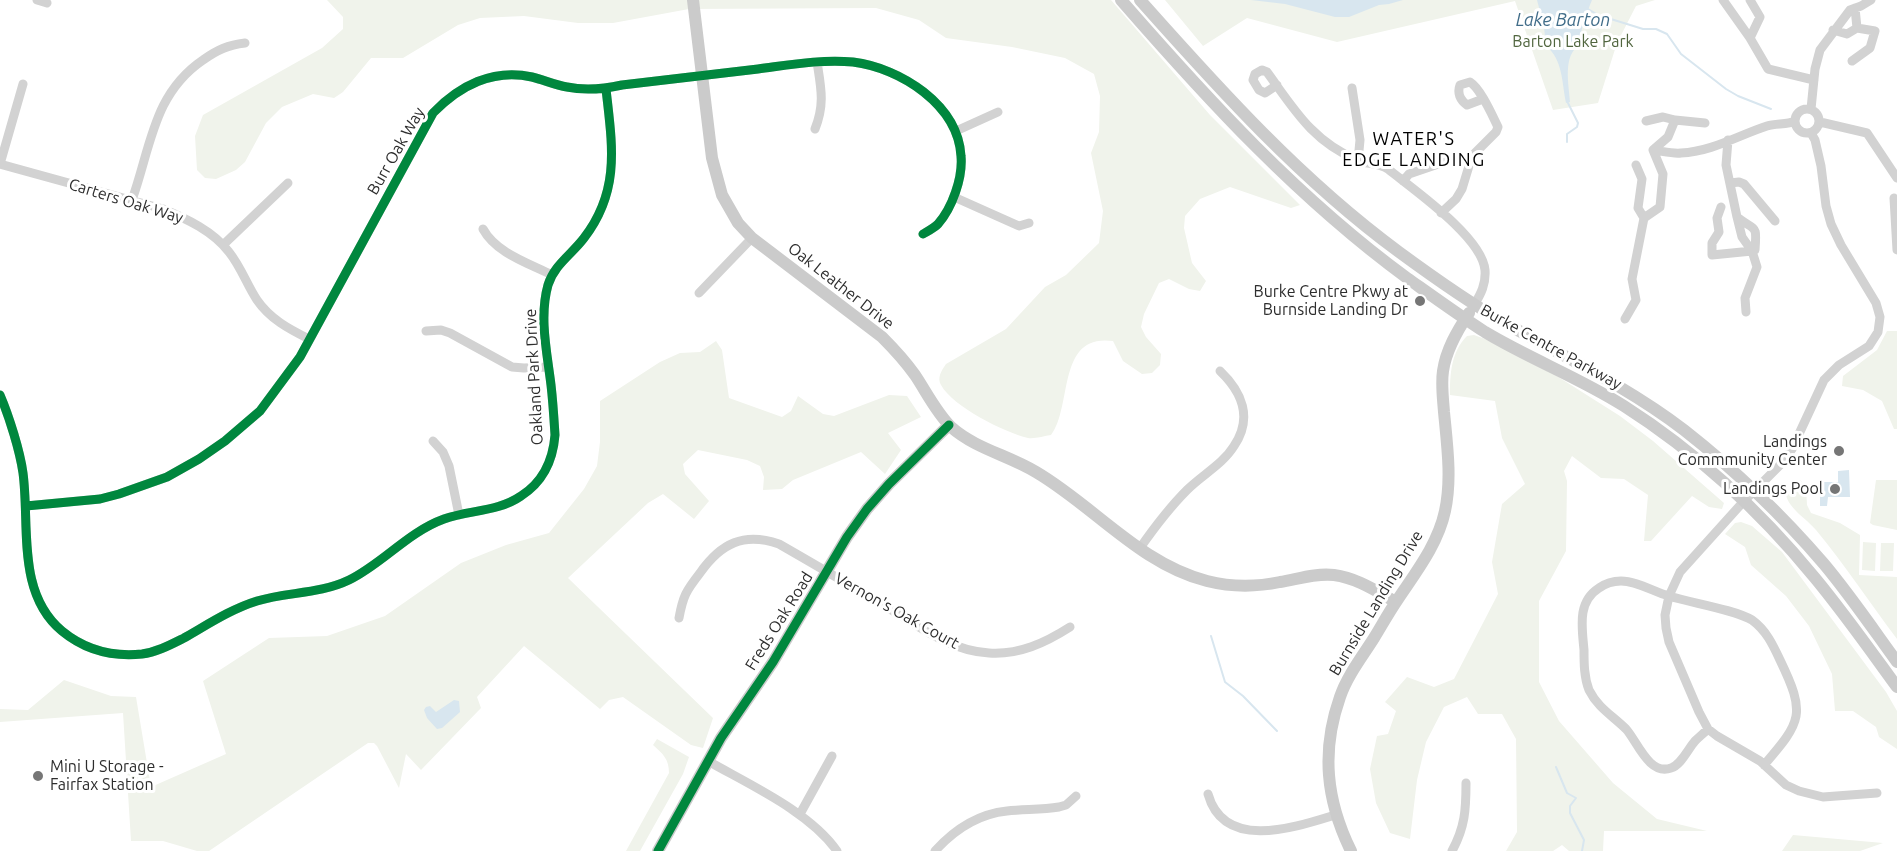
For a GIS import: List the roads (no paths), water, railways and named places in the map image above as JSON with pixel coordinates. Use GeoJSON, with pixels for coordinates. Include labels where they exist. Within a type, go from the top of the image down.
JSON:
{"type":"FeatureCollection","features":[{"type":"Feature","properties":{"kind":"street"},"geometry":{"type":"LineString","coordinates":[[37,0],[47,3]]}},
{"type":"Feature","properties":{"kind":"street","name":"Oak Leather Drive"},"geometry":{"type":"LineString","coordinates":[[693,0],[712,158],[717,182],[728,208],[752,238],[882,337],[915,375],[949,425],[979,446],[1017,462],[1048,479],[1140,548],[1173,569],[1210,582],[1234,585],[1257,585],[1313,575],[1334,575],[1357,581],[1396,602]]}},
{"type":"Feature","properties":{"kind":"street","name":"Burke Centre Parkway"},"geometry":{"type":"LineString","coordinates":[[1120,0],[1213,103],[1278,170],[1305,195],[1407,278],[1484,331],[1623,406],[1690,454],[1744,501],[1816,579],[1897,687]]}},
{"type":"Feature","properties":{"kind":"street","name":"Burke Centre Parkway"},"geometry":{"type":"LineString","coordinates":[[1140,0],[1285,157],[1342,207],[1398,251],[1474,305],[1554,349],[1684,430],[1756,491],[1823,563],[1897,662]]}},
{"type":"Feature","properties":{"kind":"street"},"geometry":{"type":"LineString","coordinates":[[1723,0],[1750,38],[1768,69],[1814,80]]}},
{"type":"Feature","properties":{"kind":"street"},"geometry":{"type":"LineString","coordinates":[[1750,0],[1760,17],[1750,38]]}},
{"type":"Feature","properties":{"kind":"street"},"geometry":{"type":"LineString","coordinates":[[1850,6],[1861,6],[1871,0]]}},
{"type":"Feature","properties":{"kind":"street"},"geometry":{"type":"LineString","coordinates":[[1850,6],[1857,28]]}},
{"type":"Feature","properties":{"kind":"street"},"geometry":{"type":"LineString","coordinates":[[1811,109],[1820,50],[1850,6]]}},
{"type":"Feature","properties":{"kind":"street"},"geometry":{"type":"LineString","coordinates":[[1833,30],[1847,34],[1857,28],[1875,31],[1870,48],[1852,61]]}},
{"type":"Feature","properties":{"kind":"street"},"geometry":{"type":"LineString","coordinates":[[132,200],[158,115],[171,90],[190,70],[218,50],[231,44],[245,43]]}},
{"type":"Feature","properties":{"kind":"street"},"geometry":{"type":"LineString","coordinates":[[815,129],[822,105],[817,62]]}},
{"type":"Feature","properties":{"kind":"street","name":"Burr Oak Way"},"geometry":{"type":"LineString","coordinates":[[26,506],[78,502],[119,494],[167,477],[225,441],[260,411],[290,372],[425,125],[448,98],[473,82],[507,75],[530,77],[568,87],[606,88],[817,62],[856,63],[876,67],[896,75],[935,101],[956,130],[961,168],[954,197],[937,226],[924,234]]}},
{"type":"Feature","properties":{"kind":"street"},"geometry":{"type":"LineString","coordinates":[[0,164],[23,84]]}},
{"type":"Feature","properties":{"kind":"street"},"geometry":{"type":"LineString","coordinates":[[1277,85],[1311,131],[1321,140],[1358,161],[1378,163],[1384,166],[1468,237],[1481,255],[1485,271],[1484,287],[1474,305]]}},
{"type":"Feature","properties":{"kind":"street","name":"Oakland Park Drive"},"geometry":{"type":"LineString","coordinates":[[0,395],[21,460],[26,506],[28,561],[31,580],[40,604],[56,626],[77,642],[101,652],[122,655],[155,651],[255,602],[326,588],[347,581],[362,573],[425,528],[443,519],[511,502],[530,490],[544,473],[554,452],[555,435],[548,366],[545,298],[552,275],[589,231],[606,198],[612,159],[606,88]]}},
{"type":"Feature","properties":{"kind":"street"},"geometry":{"type":"LineString","coordinates":[[1352,88],[1360,140],[1358,161]]}},
{"type":"Feature","properties":{"kind":"street"},"geometry":{"type":"LineString","coordinates":[[1441,213],[1456,199],[1462,189],[1472,156],[1496,132],[1498,127],[1483,99]]}},
{"type":"Feature","properties":{"kind":"street"},"geometry":{"type":"LineString","coordinates":[[1811,109],[1818,114],[1820,122],[1817,129],[1811,133],[1800,131],[1795,121],[1797,114],[1801,110],[1811,109]]}},
{"type":"Feature","properties":{"kind":"street"},"geometry":{"type":"LineString","coordinates":[[956,130],[998,112]]}},
{"type":"Feature","properties":{"kind":"street"},"geometry":{"type":"LineString","coordinates":[[1646,121],[1663,117],[1705,123]]}},
{"type":"Feature","properties":{"kind":"street"},"geometry":{"type":"LineString","coordinates":[[1653,150],[1668,137],[1675,120]]}},
{"type":"Feature","properties":{"kind":"street"},"geometry":{"type":"LineString","coordinates":[[1653,150],[1680,154],[1692,152],[1769,126],[1795,121]]}},
{"type":"Feature","properties":{"kind":"street"},"geometry":{"type":"LineString","coordinates":[[1820,122],[1867,133],[1897,178]]}},
{"type":"Feature","properties":{"kind":"street"},"geometry":{"type":"LineString","coordinates":[[1811,133],[1821,166],[1826,206],[1831,224],[1876,303],[1880,325],[1876,337],[1869,346],[1839,365],[1824,380],[1792,449],[1680,572],[1669,596],[1665,615],[1669,642],[1708,729],[1727,744],[1756,759],[1786,784],[1805,793],[1823,797],[1877,793]]}},
{"type":"Feature","properties":{"kind":"street"},"geometry":{"type":"LineString","coordinates":[[1728,141],[1726,165],[1737,217],[1742,237],[1752,251],[1757,267],[1745,298],[1746,312]]}},
{"type":"Feature","properties":{"kind":"street"},"geometry":{"type":"LineString","coordinates":[[1644,218],[1660,207],[1663,174],[1653,150]]}},
{"type":"Feature","properties":{"kind":"street"},"geometry":{"type":"LineString","coordinates":[[1403,181],[1409,174],[1453,159],[1469,162]]}},
{"type":"Feature","properties":{"kind":"street","name":"Carters Oak Way"},"geometry":{"type":"LineString","coordinates":[[0,164],[163,209],[187,219],[223,245],[265,310],[282,324],[309,339]]}},
{"type":"Feature","properties":{"kind":"street"},"geometry":{"type":"LineString","coordinates":[[1625,319],[1636,300],[1632,279],[1644,218],[1638,208],[1642,179],[1636,165]]}},
{"type":"Feature","properties":{"kind":"street"},"geometry":{"type":"LineString","coordinates":[[223,245],[288,183]]}},
{"type":"Feature","properties":{"kind":"street"},"geometry":{"type":"LineString","coordinates":[[1730,183],[1744,184],[1775,221]]}},
{"type":"Feature","properties":{"kind":"street"},"geometry":{"type":"LineString","coordinates":[[954,197],[1019,226],[1029,223]]}},
{"type":"Feature","properties":{"kind":"street"},"geometry":{"type":"LineString","coordinates":[[1894,198],[1897,251]]}},
{"type":"Feature","properties":{"kind":"street"},"geometry":{"type":"LineString","coordinates":[[1721,207],[1717,218],[1719,232],[1712,243],[1712,255],[1755,250],[1756,231],[1754,227],[1737,217]]}},
{"type":"Feature","properties":{"kind":"street"},"geometry":{"type":"LineString","coordinates":[[483,229],[488,239],[498,248],[552,275]]}},
{"type":"Feature","properties":{"kind":"street"},"geometry":{"type":"LineString","coordinates":[[699,293],[752,238]]}},
{"type":"Feature","properties":{"kind":"street","name":"Burnside Landing Drive"},"geometry":{"type":"LineString","coordinates":[[1351,851],[1335,815],[1329,765],[1330,733],[1340,697],[1349,678],[1419,569],[1435,540],[1445,513],[1449,482],[1443,372],[1449,349],[1474,305]]}},
{"type":"Feature","properties":{"kind":"street"},"geometry":{"type":"LineString","coordinates":[[426,331],[441,330],[450,333],[512,367],[548,366]]}},
{"type":"Feature","properties":{"kind":"street"},"geometry":{"type":"LineString","coordinates":[[1140,548],[1177,500],[1224,458],[1239,437],[1243,422],[1241,402],[1236,388],[1220,372]]}},
{"type":"Feature","properties":{"kind":"street","name":"Freds Oak Road"},"geometry":{"type":"LineString","coordinates":[[658,851],[708,761],[739,710],[773,662],[847,537],[889,484],[949,425]]}},
{"type":"Feature","properties":{"kind":"street"},"geometry":{"type":"LineString","coordinates":[[433,441],[443,452],[449,466],[459,515]]}},
{"type":"Feature","properties":{"kind":"street","name":"Vernon's Oak Court"},"geometry":{"type":"LineString","coordinates":[[680,618],[682,600],[687,590],[715,554],[735,542],[756,539],[779,544],[940,638],[969,650],[997,654],[1018,651],[1038,645],[1070,627]]}},
{"type":"Feature","properties":{"kind":"street"},"geometry":{"type":"LineString","coordinates":[[1708,729],[1697,738],[1676,765],[1672,768],[1659,768],[1644,756],[1630,734],[1598,705],[1588,686],[1585,670],[1582,616],[1585,603],[1593,593],[1605,584],[1629,582],[1669,596],[1745,617],[1759,626],[1769,639],[1793,686],[1797,709],[1790,733],[1764,765]]}},
{"type":"Feature","properties":{"kind":"street"},"geometry":{"type":"LineString","coordinates":[[800,814],[832,756]]}},
{"type":"Feature","properties":{"kind":"street"},"geometry":{"type":"LineString","coordinates":[[708,761],[800,814],[815,825],[837,851]]}},
{"type":"Feature","properties":{"kind":"street"},"geometry":{"type":"LineString","coordinates":[[1452,851],[1464,823],[1466,783]]}},
{"type":"Feature","properties":{"kind":"street"},"geometry":{"type":"LineString","coordinates":[[1208,794],[1213,810],[1224,822],[1248,834],[1261,836],[1278,833],[1335,815]]}},
{"type":"Feature","properties":{"kind":"street"},"geometry":{"type":"LineString","coordinates":[[935,851],[953,833],[980,818],[1006,811],[1059,807],[1066,805],[1076,796]]}},
{"type":"Feature","properties":{"kind":"water"},"geometry":{"type":"Polygon","coordinates":[[[1251,0],[1403,0],[1379,5],[1349,17],[1335,17],[1285,4],[1251,0]]]}},
{"type":"Feature","properties":{"kind":"water","name":"Lake Barton"},"geometry":{"type":"Polygon","coordinates":[[[1537,0],[1592,0],[1582,28],[1580,45],[1574,50],[1569,63],[1570,102],[1566,103],[1556,58],[1546,46],[1537,0]]]}},
{"type":"Feature","properties":{"kind":"water","name":"Landings Pool"},"geometry":{"type":"Polygon","coordinates":[[[1849,470],[1850,497],[1828,497],[1827,506],[1820,506],[1820,482],[1838,482],[1838,471],[1849,470]]]}},
{"type":"Feature","properties":{"kind":"water"},"geometry":{"type":"Polygon","coordinates":[[[454,700],[459,701],[460,712],[442,728],[437,729],[427,718],[424,710],[430,706],[436,712],[454,700]]]}},
{"type":"Feature","properties":{"kind":"waterway"},"geometry":{"type":"LineString","coordinates":[[1588,9],[1598,15],[1643,29],[1656,29],[1667,34],[1681,54],[1726,89],[1771,109]]}},
{"type":"Feature","properties":{"kind":"waterway"},"geometry":{"type":"LineString","coordinates":[[1567,142],[1567,134],[1577,127],[1578,123],[1568,103]]}},
{"type":"Feature","properties":{"kind":"waterway"},"geometry":{"type":"LineString","coordinates":[[1211,636],[1225,682],[1243,696],[1277,731]]}},
{"type":"Feature","properties":{"kind":"waterway"},"geometry":{"type":"LineString","coordinates":[[1556,767],[1567,793],[1576,798],[1570,806],[1570,813],[1584,840],[1582,851]]}},
{"type":"Feature","properties":{"kind":"place","name":"Burke Centre Pkwy at Burnside Landing Dr"},"geometry":{"type":"Point","coordinates":[1420,301]}},
{"type":"Feature","properties":{"kind":"place","name":"Landings Commmunity Center"},"geometry":{"type":"Point","coordinates":[1839,451]}},
{"type":"Feature","properties":{"kind":"place","name":"Landings Pool"},"geometry":{"type":"Point","coordinates":[1835,489]}},
{"type":"Feature","properties":{"kind":"place","name":"Mini U Storage - Fairfax Station"},"geometry":{"type":"Point","coordinates":[38,776]}},
{"type":"Feature","properties":{"kind":"district","name":"WATER'S EDGE LANDING"},"geometry":{"type":"Point","coordinates":[1414,149]}},
{"type":"Feature","properties":{"kind":"park label","name":"Barton Lake Park"},"geometry":{"type":"Point","coordinates":[1573,42]}}]}
